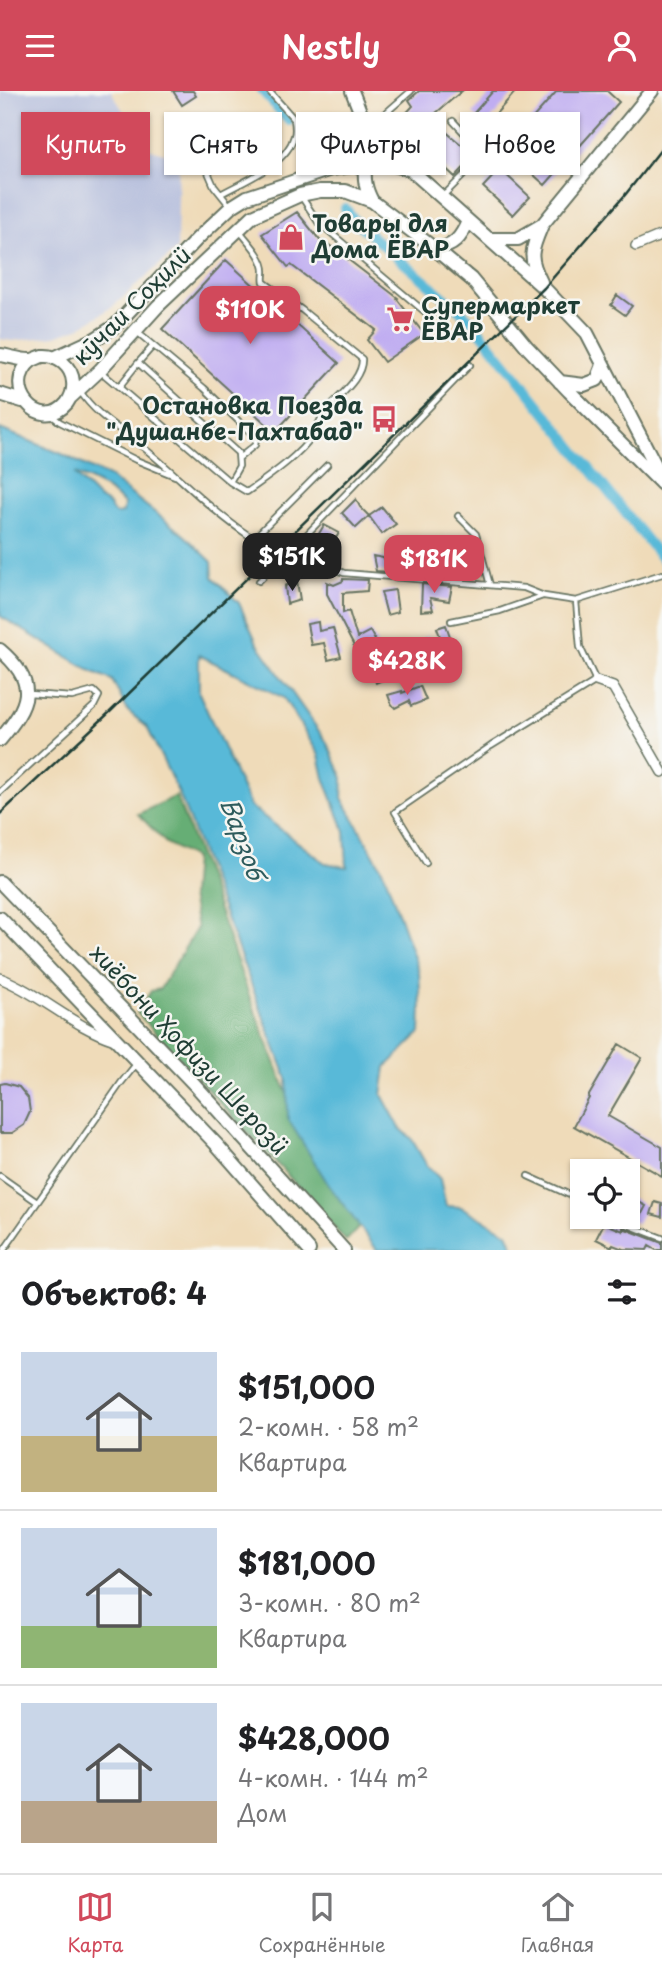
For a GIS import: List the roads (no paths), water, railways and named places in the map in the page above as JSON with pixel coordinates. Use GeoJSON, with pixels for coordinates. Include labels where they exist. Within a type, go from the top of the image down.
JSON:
{"type":"FeatureCollection","features":[{"type":"Feature","properties":{"kind":"street"},"geometry":{"type":"LineString","coordinates":[[352,91],[362,112]]}},
{"type":"Feature","properties":{"kind":"street"},"geometry":{"type":"LineString","coordinates":[[544,288],[531,263],[542,225],[646,93]]}},
{"type":"Feature","properties":{"kind":"street","name":"кӯчаи Соҳилӣ"},"geometry":{"type":"LineString","coordinates":[[54,358],[114,326],[231,207],[247,197],[313,175]]}},
{"type":"Feature","properties":{"kind":"street"},"geometry":{"type":"LineString","coordinates":[[364,175],[372,201],[471,279],[528,348],[662,484]]}},
{"type":"Feature","properties":{"kind":"street"},"geometry":{"type":"LineString","coordinates":[[417,175],[544,288],[587,333],[662,478]]}},
{"type":"Feature","properties":{"kind":"street","name":"кӯчаи Соҳилӣ"},"geometry":{"type":"LineString","coordinates":[[47,413],[59,409],[100,370],[158,306],[253,216],[300,195],[320,191],[345,191],[372,201]]}},
{"type":"Feature","properties":{"kind":"street"},"geometry":{"type":"LineString","coordinates":[[435,249],[446,248],[457,242],[468,221]]}},
{"type":"Feature","properties":{"kind":"street"},"geometry":{"type":"LineString","coordinates":[[489,239],[518,239],[542,225]]}},
{"type":"Feature","properties":{"kind":"street"},"geometry":{"type":"LineString","coordinates":[[636,246],[662,235]]}},
{"type":"Feature","properties":{"kind":"street","name":"кӯчаи Соҳилӣ"},"geometry":{"type":"LineString","coordinates":[[0,355],[32,360],[43,356],[54,358],[65,364],[71,374],[75,393]]}},
{"type":"Feature","properties":{"kind":"street"},"geometry":{"type":"LineString","coordinates":[[32,360],[23,368],[18,378],[18,390],[22,401],[30,409],[47,413]]}},
{"type":"Feature","properties":{"kind":"street"},"geometry":{"type":"LineString","coordinates":[[560,382],[584,385],[597,380],[603,365]]}},
{"type":"Feature","properties":{"kind":"street"},"geometry":{"type":"LineString","coordinates":[[0,394],[22,401]]}},
{"type":"Feature","properties":{"kind":"street"},"geometry":{"type":"LineString","coordinates":[[0,650],[14,661],[26,687],[26,702],[20,716],[0,740]]}},
{"type":"Feature","properties":{"kind":"street"},"geometry":{"type":"LineString","coordinates":[[596,681],[612,687],[662,772]]}},
{"type":"Feature","properties":{"kind":"street","name":"хиёбони Ҳофизи Шерозӣ"},"geometry":{"type":"LineString","coordinates":[[0,882],[216,1108],[344,1250]]}},
{"type":"Feature","properties":{"kind":"street","name":"хиёбони Ҳофизи Шерозӣ"},"geometry":{"type":"LineString","coordinates":[[0,918],[217,1145],[309,1250]]}},
{"type":"Feature","properties":{"kind":"street"},"geometry":{"type":"LineString","coordinates":[[0,978],[92,1033],[121,1044],[141,1028]]}},
{"type":"Feature","properties":{"kind":"lane"},"geometry":{"type":"LineString","coordinates":[[221,194],[277,163],[295,135],[295,119],[269,91]]}},
{"type":"Feature","properties":{"kind":"lane"},"geometry":{"type":"LineString","coordinates":[[382,112],[411,91]]}},
{"type":"Feature","properties":{"kind":"lane"},"geometry":{"type":"LineString","coordinates":[[442,198],[481,155],[480,150],[453,121]]}},
{"type":"Feature","properties":{"kind":"lane"},"geometry":{"type":"LineString","coordinates":[[209,175],[214,186],[231,207]]}},
{"type":"Feature","properties":{"kind":"lane"},"geometry":{"type":"LineString","coordinates":[[300,195],[318,222],[431,317]]}},
{"type":"Feature","properties":{"kind":"lane"},"geometry":{"type":"LineString","coordinates":[[100,370],[230,482],[247,492],[286,462],[312,436],[324,413],[356,377],[363,363],[362,359],[264,282],[262,262],[239,230]]}},
{"type":"Feature","properties":{"kind":"lane"},"geometry":{"type":"LineString","coordinates":[[137,331],[204,388],[252,434],[256,440],[255,445],[239,458]]}},
{"type":"Feature","properties":{"kind":"lane"},"geometry":{"type":"LineString","coordinates":[[119,387],[153,346]]}},
{"type":"Feature","properties":{"kind":"lane"},"geometry":{"type":"LineString","coordinates":[[138,363],[238,453],[239,467],[230,482]]}},
{"type":"Feature","properties":{"kind":"lane"},"geometry":{"type":"LineString","coordinates":[[259,581],[470,365]]}},
{"type":"Feature","properties":{"kind":"lane"},"geometry":{"type":"LineString","coordinates":[[75,393],[248,535],[255,537],[327,465]]}},
{"type":"Feature","properties":{"kind":"lane"},"geometry":{"type":"LineString","coordinates":[[47,413],[136,460],[180,478]]}},
{"type":"Feature","properties":{"kind":"lane"},"geometry":{"type":"LineString","coordinates":[[458,516],[476,534],[490,585]]}},
{"type":"Feature","properties":{"kind":"lane"},"geometry":{"type":"LineString","coordinates":[[309,532],[314,549],[323,563],[344,573],[524,588],[544,596],[576,601],[662,574]]}},
{"type":"Feature","properties":{"kind":"lane"},"geometry":{"type":"LineString","coordinates":[[451,621],[500,611],[544,596]]}},
{"type":"Feature","properties":{"kind":"lane"},"geometry":{"type":"LineString","coordinates":[[426,863],[395,812],[491,746],[596,681],[580,646],[576,601]]}},
{"type":"Feature","properties":{"kind":"lane"},"geometry":{"type":"LineString","coordinates":[[0,792],[94,706],[100,696],[94,691],[72,697],[26,694]]}},
{"type":"Feature","properties":{"kind":"lane"},"geometry":{"type":"LineString","coordinates":[[4,1250],[138,1062]]}},
{"type":"Feature","properties":{"kind":"lane"},"geometry":{"type":"LineString","coordinates":[[0,1176],[37,1202]]}},
{"type":"Feature","properties":{"kind":"lane"},"geometry":{"type":"LineString","coordinates":[[528,1176],[570,1195]]}},
{"type":"Feature","properties":{"kind":"lane"},"geometry":{"type":"LineString","coordinates":[[638,1229],[662,1238]]}},
{"type":"Feature","properties":{"kind":"water","name":"Варзоб"},"geometry":{"type":"Polygon","coordinates":[[[0,429],[62,454],[109,477],[184,535],[212,562],[213,577],[239,603],[257,643],[326,741],[343,778],[342,798],[385,875],[419,972],[420,1033],[386,1067],[382,1095],[400,1128],[411,1138],[426,1164],[440,1179],[446,1206],[461,1207],[507,1233],[515,1250],[377,1250],[328,1184],[288,1119],[287,1079],[180,796],[147,727],[128,711],[112,680],[91,671],[0,616],[0,429]],[[74,474],[98,498],[108,504],[115,514],[123,513],[124,504],[113,494],[74,474]],[[199,655],[199,693],[250,806],[325,863],[347,867],[345,832],[324,778],[319,755],[284,698],[199,655]]]}},
{"type":"Feature","properties":{"kind":"waterway"},"geometry":{"type":"LineString","coordinates":[[262,91],[289,121]]}},
{"type":"Feature","properties":{"kind":"waterway"},"geometry":{"type":"LineString","coordinates":[[345,208],[359,225],[471,320],[662,559]]}},
{"type":"Feature","properties":{"kind":"railway"},"geometry":{"type":"LineString","coordinates":[[0,814],[111,711],[544,288],[662,148]]}},
{"type":"Feature","properties":{"kind":"place","name":"Товары для Дома ЁВАР"},"geometry":{"type":"Point","coordinates":[291,237]}},
{"type":"Feature","properties":{"kind":"place","name":"Супермаркет ЁВАР"},"geometry":{"type":"Point","coordinates":[400,319]}},
{"type":"Feature","properties":{"kind":"place","name":"Остановка Поезда \"Душанбе-Пахтабад\""},"geometry":{"type":"Point","coordinates":[384,419]}}]}
